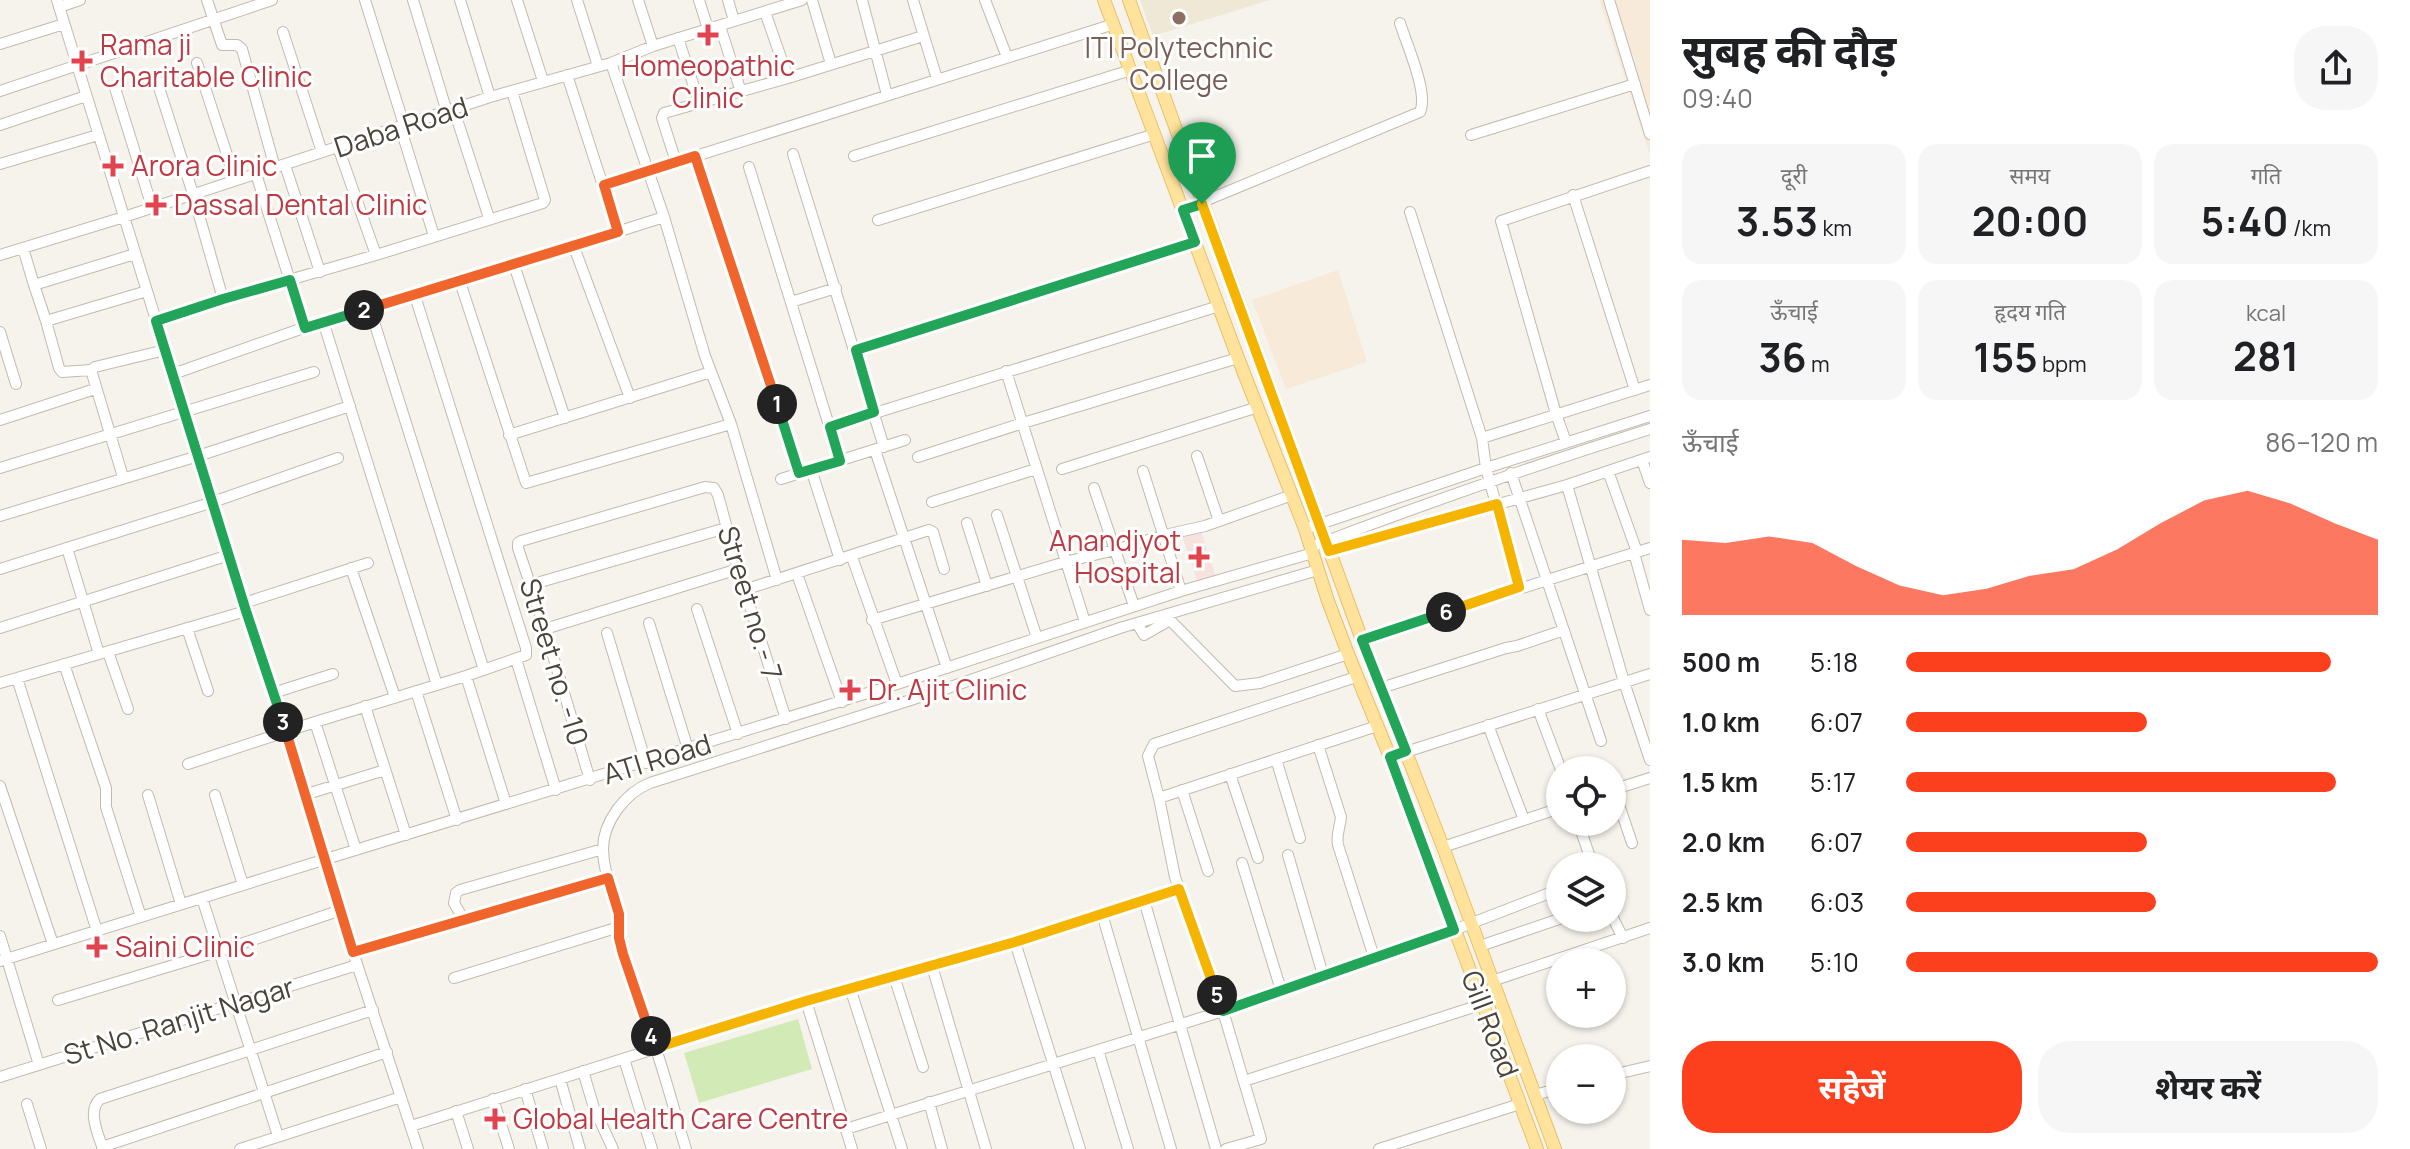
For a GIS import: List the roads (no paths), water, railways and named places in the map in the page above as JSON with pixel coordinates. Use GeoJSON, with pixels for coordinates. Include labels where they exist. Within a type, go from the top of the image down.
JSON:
{"type":"FeatureCollection","features":[{"type":"Feature","properties":{"kind":"main road","name":"Gill Road"},"geometry":{"type":"LineString","coordinates":[[1104,0],[1305,529],[1356,677],[1390,757],[1537,1149]]}},
{"type":"Feature","properties":{"kind":"main road","name":"Gill Road"},"geometry":{"type":"LineString","coordinates":[[1129,0],[1362,640],[1555,1149]]}},
{"type":"Feature","properties":{"kind":"street"},"geometry":{"type":"LineString","coordinates":[[80,0],[58,4],[76,66],[245,607],[307,794],[357,965],[418,1149]]}},
{"type":"Feature","properties":{"kind":"street"},"geometry":{"type":"LineString","coordinates":[[207,0],[222,45],[237,45],[242,49],[280,166],[320,272]]}},
{"type":"Feature","properties":{"kind":"street"},"geometry":{"type":"LineString","coordinates":[[0,91],[272,0]]}},
{"type":"Feature","properties":{"kind":"street"},"geometry":{"type":"LineString","coordinates":[[365,0],[434,236]]}},
{"type":"Feature","properties":{"kind":"street"},"geometry":{"type":"LineString","coordinates":[[413,0],[489,218]]}},
{"type":"Feature","properties":{"kind":"street"},"geometry":{"type":"LineString","coordinates":[[460,0],[490,97]]}},
{"type":"Feature","properties":{"kind":"street"},"geometry":{"type":"LineString","coordinates":[[517,0],[543,81]]}},
{"type":"Feature","properties":{"kind":"street"},"geometry":{"type":"LineString","coordinates":[[577,0],[598,66]]}},
{"type":"Feature","properties":{"kind":"street"},"geometry":{"type":"LineString","coordinates":[[638,0],[653,46]]}},
{"type":"Feature","properties":{"kind":"street"},"geometry":{"type":"LineString","coordinates":[[699,0],[714,27],[741,92]]}},
{"type":"Feature","properties":{"kind":"street"},"geometry":{"type":"LineString","coordinates":[[728,0],[734,21]]}},
{"type":"Feature","properties":{"kind":"street"},"geometry":{"type":"LineString","coordinates":[[812,0],[831,64]]}},
{"type":"Feature","properties":{"kind":"street"},"geometry":{"type":"LineString","coordinates":[[862,0],[887,95]]}},
{"type":"Feature","properties":{"kind":"street"},"geometry":{"type":"LineString","coordinates":[[913,0],[937,79]]}},
{"type":"Feature","properties":{"kind":"street"},"geometry":{"type":"LineString","coordinates":[[985,0],[1007,57]]}},
{"type":"Feature","properties":{"kind":"street"},"geometry":{"type":"LineString","coordinates":[[1609,0],[1650,134]]}},
{"type":"Feature","properties":{"kind":"street","name":"Daba Road"},"geometry":{"type":"LineString","coordinates":[[0,255],[490,97],[611,63],[653,46],[795,1]]}},
{"type":"Feature","properties":{"kind":"street"},"geometry":{"type":"LineString","coordinates":[[765,12],[788,78]]}},
{"type":"Feature","properties":{"kind":"street"},"geometry":{"type":"LineString","coordinates":[[1183,210],[1420,112],[1423,104],[1419,84],[1400,23]]}},
{"type":"Feature","properties":{"kind":"street"},"geometry":{"type":"LineString","coordinates":[[0,44],[64,24]]}},
{"type":"Feature","properties":{"kind":"street"},"geometry":{"type":"LineString","coordinates":[[604,185],[1114,24]]}},
{"type":"Feature","properties":{"kind":"street"},"geometry":{"type":"LineString","coordinates":[[283,32],[322,152]]}},
{"type":"Feature","properties":{"kind":"street"},"geometry":{"type":"LineString","coordinates":[[676,162],[663,114],[923,36]]}},
{"type":"Feature","properties":{"kind":"street"},"geometry":{"type":"LineString","coordinates":[[678,38],[699,102]]}},
{"type":"Feature","properties":{"kind":"street"},"geometry":{"type":"LineString","coordinates":[[197,63],[235,179]]}},
{"type":"Feature","properties":{"kind":"street"},"geometry":{"type":"LineString","coordinates":[[611,63],[664,217],[711,372],[731,424],[777,580]]}},
{"type":"Feature","properties":{"kind":"street"},"geometry":{"type":"LineString","coordinates":[[854,156],[1131,70]]}},
{"type":"Feature","properties":{"kind":"street"},"geometry":{"type":"LineString","coordinates":[[155,75],[223,299]]}},
{"type":"Feature","properties":{"kind":"street"},"geometry":{"type":"LineString","coordinates":[[567,75],[618,232]]}},
{"type":"Feature","properties":{"kind":"street"},"geometry":{"type":"LineString","coordinates":[[1471,135],[1635,84]]}},
{"type":"Feature","properties":{"kind":"street"},"geometry":{"type":"LineString","coordinates":[[115,88],[152,207]]}},
{"type":"Feature","properties":{"kind":"street"},"geometry":{"type":"LineString","coordinates":[[156,321],[545,201],[512,91]]}},
{"type":"Feature","properties":{"kind":"street"},"geometry":{"type":"LineString","coordinates":[[0,125],[86,96]]}},
{"type":"Feature","properties":{"kind":"street"},"geometry":{"type":"LineString","coordinates":[[878,220],[1155,134]]}},
{"type":"Feature","properties":{"kind":"street"},"geometry":{"type":"LineString","coordinates":[[0,164],[98,135]]}},
{"type":"Feature","properties":{"kind":"street"},"geometry":{"type":"LineString","coordinates":[[338,147],[376,255]]}},
{"type":"Feature","properties":{"kind":"street"},"geometry":{"type":"LineString","coordinates":[[793,154],[874,412],[903,538],[947,668]]}},
{"type":"Feature","properties":{"kind":"street"},"geometry":{"type":"LineString","coordinates":[[695,156],[799,473]]}},
{"type":"Feature","properties":{"kind":"street"},"geometry":{"type":"LineString","coordinates":[[749,167],[840,461]]}},
{"type":"Feature","properties":{"kind":"street"},"geometry":{"type":"LineString","coordinates":[[1566,442],[1501,221],[1650,171]]}},
{"type":"Feature","properties":{"kind":"street"},"geometry":{"type":"LineString","coordinates":[[256,174],[305,328]]}},
{"type":"Feature","properties":{"kind":"street"},"geometry":{"type":"LineString","coordinates":[[1573,195],[1635,390]]}},
{"type":"Feature","properties":{"kind":"street"},"geometry":{"type":"LineString","coordinates":[[1410,212],[1482,438],[1486,468],[1519,587]]}},
{"type":"Feature","properties":{"kind":"street"},"geometry":{"type":"LineString","coordinates":[[173,374],[323,321],[415,296],[664,217]]}},
{"type":"Feature","properties":{"kind":"street"},"geometry":{"type":"LineString","coordinates":[[856,350],[1195,242]]}},
{"type":"Feature","properties":{"kind":"street"},"geometry":{"type":"LineString","coordinates":[[574,247],[630,398]]}},
{"type":"Feature","properties":{"kind":"street"},"geometry":{"type":"LineString","coordinates":[[23,248],[60,370],[91,370],[165,350]]}},
{"type":"Feature","properties":{"kind":"street"},"geometry":{"type":"LineString","coordinates":[[34,285],[135,254]]}},
{"type":"Feature","properties":{"kind":"street"},"geometry":{"type":"LineString","coordinates":[[514,265],[565,418]]}},
{"type":"Feature","properties":{"kind":"street"},"geometry":{"type":"LineString","coordinates":[[460,282],[528,484],[731,424]]}},
{"type":"Feature","properties":{"kind":"street"},"geometry":{"type":"LineString","coordinates":[[791,302],[836,288]]}},
{"type":"Feature","properties":{"kind":"street"},"geometry":{"type":"LineString","coordinates":[[46,321],[147,291]]}},
{"type":"Feature","properties":{"kind":"street"},"geometry":{"type":"LineString","coordinates":[[188,764],[526,655],[415,296]]}},
{"type":"Feature","properties":{"kind":"street"},"geometry":{"type":"LineString","coordinates":[[830,427],[1219,306]]}},
{"type":"Feature","properties":{"kind":"street"},"geometry":{"type":"LineString","coordinates":[[370,309],[484,670]]}},
{"type":"Feature","properties":{"kind":"street"},"geometry":{"type":"LineString","coordinates":[[323,321],[437,685]]}},
{"type":"Feature","properties":{"kind":"street"},"geometry":{"type":"LineString","coordinates":[[0,332],[16,384]]}},
{"type":"Feature","properties":{"kind":"street"},"geometry":{"type":"LineString","coordinates":[[918,457],[1238,358]]}},
{"type":"Feature","properties":{"kind":"street"},"geometry":{"type":"LineString","coordinates":[[91,370],[123,477]]}},
{"type":"Feature","properties":{"kind":"street"},"geometry":{"type":"LineString","coordinates":[[1006,371],[1085,622]]}},
{"type":"Feature","properties":{"kind":"street"},"geometry":{"type":"LineString","coordinates":[[0,468],[314,372]]}},
{"type":"Feature","properties":{"kind":"street"},"geometry":{"type":"LineString","coordinates":[[509,435],[711,372]]}},
{"type":"Feature","properties":{"kind":"street"},"geometry":{"type":"LineString","coordinates":[[1482,438],[1650,385]]}},
{"type":"Feature","properties":{"kind":"street"},"geometry":{"type":"LineString","coordinates":[[0,420],[95,389]]}},
{"type":"Feature","properties":{"kind":"street"},"geometry":{"type":"LineString","coordinates":[[0,516],[350,406]]}},
{"type":"Feature","properties":{"kind":"street"},"geometry":{"type":"LineString","coordinates":[[1062,469],[1258,407]]}},
{"type":"Feature","properties":{"kind":"street"},"geometry":{"type":"LineString","coordinates":[[1305,529],[1650,416]]}},
{"type":"Feature","properties":{"kind":"street"},"geometry":{"type":"LineString","coordinates":[[1328,546],[1490,480],[1650,429]]}},
{"type":"Feature","properties":{"kind":"street"},"geometry":{"type":"LineString","coordinates":[[781,479],[905,440]]}},
{"type":"Feature","properties":{"kind":"street"},"geometry":{"type":"LineString","coordinates":[[1197,456],[1219,521]]}},
{"type":"Feature","properties":{"kind":"street"},"geometry":{"type":"LineString","coordinates":[[0,569],[213,502],[338,458]]}},
{"type":"Feature","properties":{"kind":"street"},"geometry":{"type":"LineString","coordinates":[[1328,546],[1567,485],[1646,458],[1650,483]]}},
{"type":"Feature","properties":{"kind":"street"},"geometry":{"type":"LineString","coordinates":[[811,469],[840,560]]}},
{"type":"Feature","properties":{"kind":"street"},"geometry":{"type":"LineString","coordinates":[[932,502],[1036,469]]}},
{"type":"Feature","properties":{"kind":"street"},"geometry":{"type":"LineString","coordinates":[[1143,471],[1181,591]]}},
{"type":"Feature","properties":{"kind":"street"},"geometry":{"type":"LineString","coordinates":[[1608,471],[1637,552],[1634,553],[1650,610]]}},
{"type":"Feature","properties":{"kind":"street"},"geometry":{"type":"LineString","coordinates":[[1511,473],[1601,741]]}},
{"type":"Feature","properties":{"kind":"street"},"geometry":{"type":"LineString","coordinates":[[1567,485],[1650,760]]}},
{"type":"Feature","properties":{"kind":"street","name":"Street no.- 7"},"geometry":{"type":"LineString","coordinates":[[518,544],[689,491],[714,488],[786,719]]}},
{"type":"Feature","properties":{"kind":"street"},"geometry":{"type":"LineString","coordinates":[[1094,488],[1134,606]]}},
{"type":"Feature","properties":{"kind":"street"},"geometry":{"type":"LineString","coordinates":[[872,620],[1065,562],[1219,521],[1292,495]]}},
{"type":"Feature","properties":{"kind":"street"},"geometry":{"type":"LineString","coordinates":[[997,515],[1037,638]]}},
{"type":"Feature","properties":{"kind":"street"},"geometry":{"type":"LineString","coordinates":[[967,523],[987,586]]}},
{"type":"Feature","properties":{"kind":"street"},"geometry":{"type":"LineString","coordinates":[[530,585],[726,528]]}},
{"type":"Feature","properties":{"kind":"street"},"geometry":{"type":"LineString","coordinates":[[744,590],[931,529],[944,569]]}},
{"type":"Feature","properties":{"kind":"street","name":"Street no. -10"},"geometry":{"type":"LineString","coordinates":[[518,544],[590,780]]}},
{"type":"Feature","properties":{"kind":"street","name":"ATI Road"},"geometry":{"type":"LineString","coordinates":[[4,960],[842,702],[1328,546]]}},
{"type":"Feature","properties":{"kind":"street"},"geometry":{"type":"LineString","coordinates":[[67,548],[82,602],[128,709]]}},
{"type":"Feature","properties":{"kind":"street"},"geometry":{"type":"LineString","coordinates":[[1362,640],[1519,587],[1650,548]]}},
{"type":"Feature","properties":{"kind":"street"},"geometry":{"type":"LineString","coordinates":[[0,628],[229,555]]}},
{"type":"Feature","properties":{"kind":"street"},"geometry":{"type":"LineString","coordinates":[[852,557],[897,684]]}},
{"type":"Feature","properties":{"kind":"street"},"geometry":{"type":"LineString","coordinates":[[0,683],[187,628],[368,563]]}},
{"type":"Feature","properties":{"kind":"street"},"geometry":{"type":"LineString","coordinates":[[351,568],[395,697]]}},
{"type":"Feature","properties":{"kind":"street"},"geometry":{"type":"LineString","coordinates":[[545,629],[738,569]]}},
{"type":"Feature","properties":{"kind":"street"},"geometry":{"type":"LineString","coordinates":[[686,1149],[623,954],[619,914],[603,849],[605,832],[630,794],[641,786],[939,691],[1137,623],[1318,570]]}},
{"type":"Feature","properties":{"kind":"street"},"geometry":{"type":"LineString","coordinates":[[797,574],[842,702]]}},
{"type":"Feature","properties":{"kind":"street"},"geometry":{"type":"LineString","coordinates":[[697,609],[738,734]]}},
{"type":"Feature","properties":{"kind":"street"},"geometry":{"type":"LineString","coordinates":[[1137,623],[1144,635],[1170,620],[1235,686],[1260,683],[1348,654]]}},
{"type":"Feature","properties":{"kind":"street"},"geometry":{"type":"LineString","coordinates":[[649,623],[688,749]]}},
{"type":"Feature","properties":{"kind":"street"},"geometry":{"type":"LineString","coordinates":[[187,628],[208,691]]}},
{"type":"Feature","properties":{"kind":"street"},"geometry":{"type":"LineString","coordinates":[[1381,688],[1564,630]]}},
{"type":"Feature","properties":{"kind":"street"},"geometry":{"type":"LineString","coordinates":[[607,633],[646,763]]}},
{"type":"Feature","properties":{"kind":"street"},"geometry":{"type":"LineString","coordinates":[[516,659],[556,790]]}},
{"type":"Feature","properties":{"kind":"street"},"geometry":{"type":"LineString","coordinates":[[64,664],[106,788],[106,807],[141,917]]}},
{"type":"Feature","properties":{"kind":"street"},"geometry":{"type":"LineString","coordinates":[[273,693],[333,674]]}},
{"type":"Feature","properties":{"kind":"street"},"geometry":{"type":"LineString","coordinates":[[1390,757],[1650,674]]}},
{"type":"Feature","properties":{"kind":"street"},"geometry":{"type":"LineString","coordinates":[[466,676],[506,804]]}},
{"type":"Feature","properties":{"kind":"street"},"geometry":{"type":"LineString","coordinates":[[1261,1139],[1223,1011],[1179,889],[1148,756],[1154,744],[1356,677]]}},
{"type":"Feature","properties":{"kind":"street"},"geometry":{"type":"LineString","coordinates":[[17,678],[97,931]]}},
{"type":"Feature","properties":{"kind":"street"},"geometry":{"type":"LineString","coordinates":[[416,691],[457,820]]}},
{"type":"Feature","properties":{"kind":"street"},"geometry":{"type":"LineString","coordinates":[[365,706],[406,835]]}},
{"type":"Feature","properties":{"kind":"street"},"geometry":{"type":"LineString","coordinates":[[1538,709],[1556,756]]}},
{"type":"Feature","properties":{"kind":"street"},"geometry":{"type":"LineString","coordinates":[[315,722],[356,850]]}},
{"type":"Feature","properties":{"kind":"street"},"geometry":{"type":"LineString","coordinates":[[1488,725],[1524,820]]}},
{"type":"Feature","properties":{"kind":"street"},"geometry":{"type":"LineString","coordinates":[[1159,798],[1377,726]]}},
{"type":"Feature","properties":{"kind":"street"},"geometry":{"type":"LineString","coordinates":[[1318,745],[1341,817],[1336,835],[1338,845],[1374,957]]}},
{"type":"Feature","properties":{"kind":"street"},"geometry":{"type":"LineString","coordinates":[[1276,759],[1300,838]]}},
{"type":"Feature","properties":{"kind":"street"},"geometry":{"type":"LineString","coordinates":[[307,794],[385,770]]}},
{"type":"Feature","properties":{"kind":"street"},"geometry":{"type":"LineString","coordinates":[[1230,774],[1258,858]]}},
{"type":"Feature","properties":{"kind":"street"},"geometry":{"type":"LineString","coordinates":[[1626,786],[1650,778]]}},
{"type":"Feature","properties":{"kind":"street"},"geometry":{"type":"LineString","coordinates":[[0,786],[53,944]]}},
{"type":"Feature","properties":{"kind":"street"},"geometry":{"type":"LineString","coordinates":[[1182,790],[1208,871]]}},
{"type":"Feature","properties":{"kind":"street"},"geometry":{"type":"LineString","coordinates":[[148,795],[181,904]]}},
{"type":"Feature","properties":{"kind":"street"},"geometry":{"type":"LineString","coordinates":[[215,795],[243,885]]}},
{"type":"Feature","properties":{"kind":"street"},"geometry":{"type":"LineString","coordinates":[[1443,847],[1546,813]]}},
{"type":"Feature","properties":{"kind":"street"},"geometry":{"type":"LineString","coordinates":[[1626,826],[1632,843]]}},
{"type":"Feature","properties":{"kind":"street"},"geometry":{"type":"LineString","coordinates":[[464,920],[454,903],[460,890],[603,849]]}},
{"type":"Feature","properties":{"kind":"street"},"geometry":{"type":"LineString","coordinates":[[1288,855],[1323,975]]}},
{"type":"Feature","properties":{"kind":"street"},"geometry":{"type":"LineString","coordinates":[[1242,863],[1281,990]]}},
{"type":"Feature","properties":{"kind":"street"},"geometry":{"type":"LineString","coordinates":[[353,952],[608,878]]}},
{"type":"Feature","properties":{"kind":"street"},"geometry":{"type":"LineString","coordinates":[[411,1126],[806,1001],[1015,942],[1179,889]]}},
{"type":"Feature","properties":{"kind":"street"},"geometry":{"type":"LineString","coordinates":[[846,1129],[1223,1011],[1546,894]]}},
{"type":"Feature","properties":{"kind":"street"},"geometry":{"type":"LineString","coordinates":[[202,898],[278,1136]]}},
{"type":"Feature","properties":{"kind":"street"},"geometry":{"type":"LineString","coordinates":[[1144,900],[1216,1149]]}},
{"type":"Feature","properties":{"kind":"street"},"geometry":{"type":"LineString","coordinates":[[58,1000],[220,951],[341,910]]}},
{"type":"Feature","properties":{"kind":"street"},"geometry":{"type":"LineString","coordinates":[[1102,914],[1171,1149]]}},
{"type":"Feature","properties":{"kind":"street"},"geometry":{"type":"LineString","coordinates":[[1480,946],[1546,923]]}},
{"type":"Feature","properties":{"kind":"street"},"geometry":{"type":"LineString","coordinates":[[454,978],[619,927]]}},
{"type":"Feature","properties":{"kind":"street"},"geometry":{"type":"LineString","coordinates":[[1492,981],[1650,928]]}},
{"type":"Feature","properties":{"kind":"street"},"geometry":{"type":"LineString","coordinates":[[1620,932],[1623,938]]}},
{"type":"Feature","properties":{"kind":"street"},"geometry":{"type":"LineString","coordinates":[[0,936],[4,960],[39,1065]]}},
{"type":"Feature","properties":{"kind":"street"},"geometry":{"type":"LineString","coordinates":[[1015,942],[1080,1149]]}},
{"type":"Feature","properties":{"kind":"street","name":"St No. Ranjit Nagar"},"geometry":{"type":"LineString","coordinates":[[0,1077],[357,965]]}},
{"type":"Feature","properties":{"kind":"street"},"geometry":{"type":"LineString","coordinates":[[932,966],[986,1149]]}},
{"type":"Feature","properties":{"kind":"street"},"geometry":{"type":"LineString","coordinates":[[894,976],[923,1067]]}},
{"type":"Feature","properties":{"kind":"street"},"geometry":{"type":"LineString","coordinates":[[850,988],[902,1149]]}},
{"type":"Feature","properties":{"kind":"street"},"geometry":{"type":"LineString","coordinates":[[806,1001],[852,1147],[838,1149]]}},
{"type":"Feature","properties":{"kind":"street"},"geometry":{"type":"LineString","coordinates":[[1244,1081],[1483,1004]]}},
{"type":"Feature","properties":{"kind":"street"},"geometry":{"type":"LineString","coordinates":[[373,1010],[100,1099],[94,1104],[93,1112],[102,1148],[387,1052]]}},
{"type":"Feature","properties":{"kind":"street"},"geometry":{"type":"LineString","coordinates":[[1098,1050],[1128,1149]]}},
{"type":"Feature","properties":{"kind":"street"},"geometry":{"type":"LineString","coordinates":[[624,1059],[652,1149]]}},
{"type":"Feature","properties":{"kind":"street"},"geometry":{"type":"LineString","coordinates":[[1626,1072],[1650,1066]]}},
{"type":"Feature","properties":{"kind":"street"},"geometry":{"type":"LineString","coordinates":[[583,1071],[594,1108],[613,1149]]}},
{"type":"Feature","properties":{"kind":"street"},"geometry":{"type":"LineString","coordinates":[[560,1079],[580,1149]]}},
{"type":"Feature","properties":{"kind":"street"},"geometry":{"type":"LineString","coordinates":[[525,1089],[543,1149]]}},
{"type":"Feature","properties":{"kind":"street"},"geometry":{"type":"LineString","coordinates":[[1535,1095],[1546,1092]]}},
{"type":"Feature","properties":{"kind":"street"},"geometry":{"type":"LineString","coordinates":[[240,1149],[401,1097]]}},
{"type":"Feature","properties":{"kind":"street"},"geometry":{"type":"LineString","coordinates":[[493,1099],[509,1149]]}},
{"type":"Feature","properties":{"kind":"street"},"geometry":{"type":"LineString","coordinates":[[929,1102],[942,1149]]}},
{"type":"Feature","properties":{"kind":"street"},"geometry":{"type":"LineString","coordinates":[[27,1104],[41,1149]]}},
{"type":"Feature","properties":{"kind":"street"},"geometry":{"type":"LineString","coordinates":[[1379,1149],[1520,1104]]}},
{"type":"Feature","properties":{"kind":"street"},"geometry":{"type":"LineString","coordinates":[[456,1111],[468,1149]]}},
{"type":"Feature","properties":{"kind":"street"},"geometry":{"type":"LineString","coordinates":[[1226,1149],[1261,1139],[1267,1142],[1269,1149]]}},
{"type":"Feature","properties":{"kind":"place","name":"ITI Polytechnic College"},"geometry":{"type":"Point","coordinates":[1179,18]}},
{"type":"Feature","properties":{"kind":"place","name":"Homeopathic Clinic"},"geometry":{"type":"Point","coordinates":[708,35]}},
{"type":"Feature","properties":{"kind":"place","name":"Rama ji Charitable Clinic"},"geometry":{"type":"Point","coordinates":[82,61]}},
{"type":"Feature","properties":{"kind":"place","name":"Arora Clinic"},"geometry":{"type":"Point","coordinates":[113,166]}},
{"type":"Feature","properties":{"kind":"place","name":"Dassal Dental Clinic"},"geometry":{"type":"Point","coordinates":[156,205]}},
{"type":"Feature","properties":{"kind":"place","name":"Anandjyot Hospital"},"geometry":{"type":"Point","coordinates":[1199,557]}},
{"type":"Feature","properties":{"kind":"place","name":"Dr. Ajit Clinic"},"geometry":{"type":"Point","coordinates":[850,690]}},
{"type":"Feature","properties":{"kind":"place","name":"Saini Clinic"},"geometry":{"type":"Point","coordinates":[97,947]}},
{"type":"Feature","properties":{"kind":"place","name":"Global Health Care Centre"},"geometry":{"type":"Point","coordinates":[495,1119]}}]}
